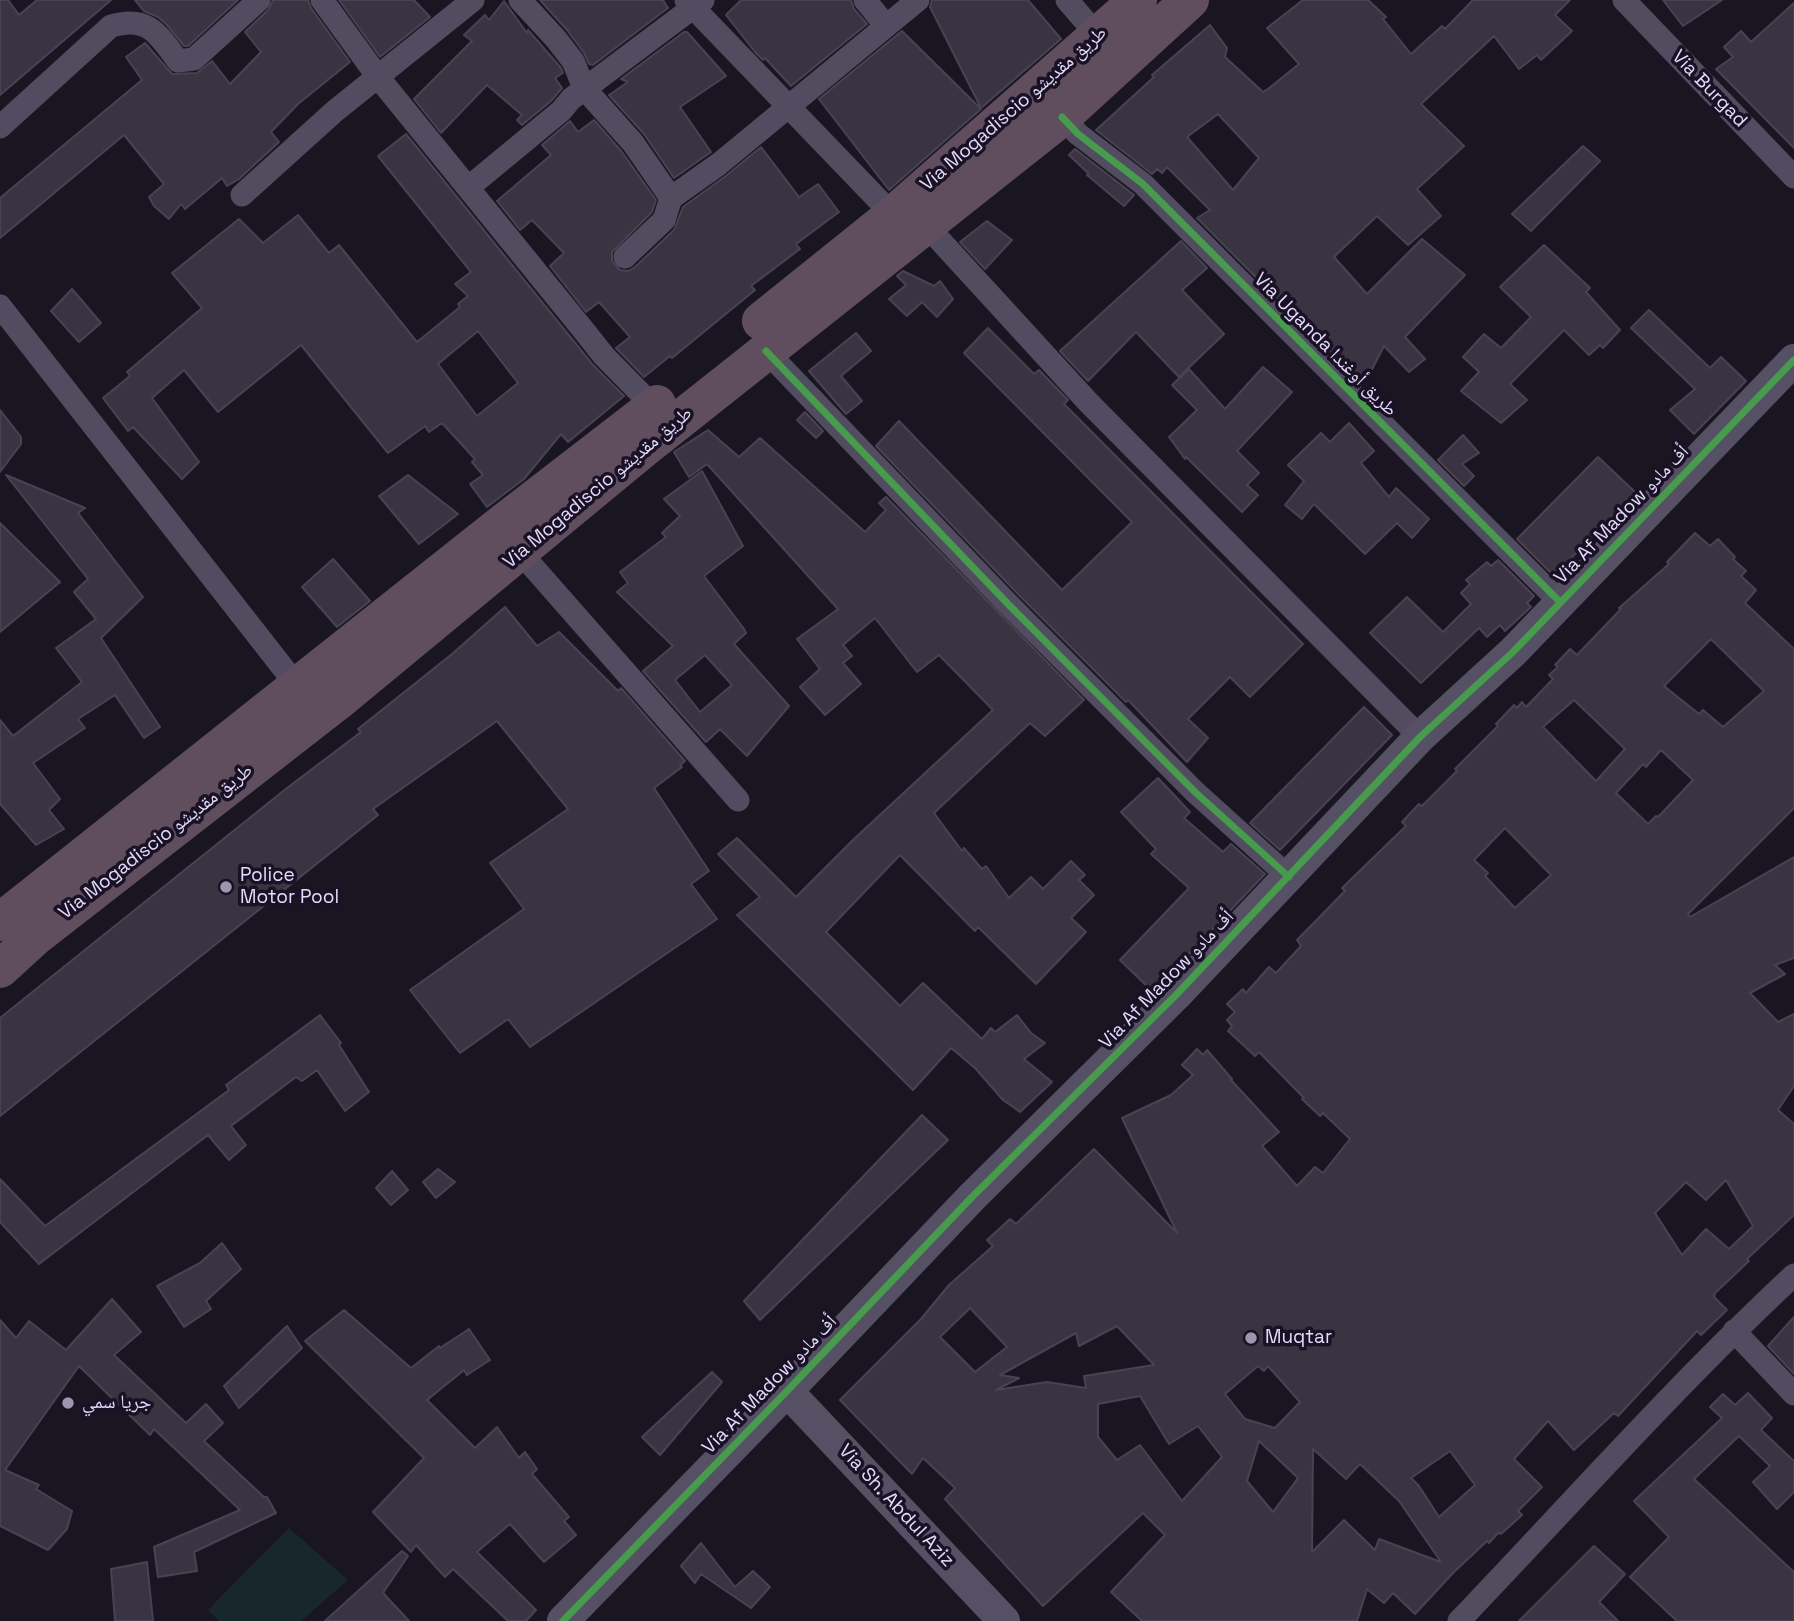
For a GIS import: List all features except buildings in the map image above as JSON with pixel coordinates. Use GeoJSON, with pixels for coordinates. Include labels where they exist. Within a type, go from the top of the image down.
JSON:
{"type":"FeatureCollection","features":[{"type":"Feature","properties":{"kind":"highway","name":"Via Mogadiscio طريق مقديشو"},"geometry":{"type":"LineString","coordinates":[[0,922],[254,743],[411,620],[503,523],[766,351],[909,220],[1138,0]]}},
{"type":"Feature","properties":{"kind":"highway","name":"Via Mogadiscio طريق مقديشو"},"geometry":{"type":"LineString","coordinates":[[0,969],[254,743],[298,687],[411,620],[519,551],[663,416],[909,220],[1062,117],[1190,0]]}},
{"type":"Feature","properties":{"kind":"street"},"geometry":{"type":"LineString","coordinates":[[0,127],[110,26],[127,21],[146,26],[161,38],[178,61],[194,59],[259,0]]}},
{"type":"Feature","properties":{"kind":"street"},"geometry":{"type":"LineString","coordinates":[[322,0],[378,77],[604,356],[663,416]]}},
{"type":"Feature","properties":{"kind":"street"},"geometry":{"type":"LineString","coordinates":[[242,195],[334,111],[473,0]]}},
{"type":"Feature","properties":{"kind":"street"},"geometry":{"type":"LineString","coordinates":[[520,0],[573,61],[584,88],[634,144],[671,198]]}},
{"type":"Feature","properties":{"kind":"street"},"geometry":{"type":"LineString","coordinates":[[865,0],[886,26]]}},
{"type":"Feature","properties":{"kind":"street"},"geometry":{"type":"LineString","coordinates":[[625,257],[664,220],[671,198],[719,164],[919,0]]}},
{"type":"Feature","properties":{"kind":"street"},"geometry":{"type":"LineString","coordinates":[[1067,0],[1098,36]]}},
{"type":"Feature","properties":{"kind":"street","name":"Via Burgad"},"geometry":{"type":"LineString","coordinates":[[1624,0],[1794,177]]}},
{"type":"Feature","properties":{"kind":"street"},"geometry":{"type":"LineString","coordinates":[[469,187],[561,111],[584,88],[694,3],[790,107],[909,220],[1420,737]]}},
{"type":"Feature","properties":{"kind":"street","name":"Via Uganda طريق أوغندا"},"geometry":{"type":"LineString","coordinates":[[1062,117],[1078,134],[1143,184],[1560,602]]}},
{"type":"Feature","properties":{"kind":"street"},"geometry":{"type":"LineString","coordinates":[[0,306],[298,687]]}},
{"type":"Feature","properties":{"kind":"street"},"geometry":{"type":"LineString","coordinates":[[766,351],[1017,613],[1195,792],[1289,877]]}},
{"type":"Feature","properties":{"kind":"street","name":"Via Af Madow أف مادو"},"geometry":{"type":"LineString","coordinates":[[563,1621],[972,1197],[1082,1090],[1289,877],[1420,737],[1513,652],[1794,360]]}},
{"type":"Feature","properties":{"kind":"street"},"geometry":{"type":"LineString","coordinates":[[519,551],[738,800]]}},
{"type":"Feature","properties":{"kind":"street"},"geometry":{"type":"LineString","coordinates":[[1459,1621],[1603,1466],[1734,1331],[1794,1275]]}},
{"type":"Feature","properties":{"kind":"street"},"geometry":{"type":"LineString","coordinates":[[1734,1331],[1794,1394]]}},
{"type":"Feature","properties":{"kind":"street","name":"Via Sh. Abdul Aziz"},"geometry":{"type":"LineString","coordinates":[[787,1391],[1004,1621]]}},
{"type":"Feature","properties":{"kind":"shaded area"},"geometry":{"type":"Polygon","coordinates":[[[289,1528],[348,1580],[301,1621],[219,1621],[208,1610],[289,1528]]]}},
{"type":"Feature","properties":{"kind":"cycle path"},"geometry":{"type":"LineString","coordinates":[[1062,117],[1078,134],[1143,184],[1560,602]]}},
{"type":"Feature","properties":{"kind":"cycle path"},"geometry":{"type":"LineString","coordinates":[[766,351],[1008,604],[1195,792],[1289,877]]}},
{"type":"Feature","properties":{"kind":"cycle path"},"geometry":{"type":"LineString","coordinates":[[563,1621],[972,1197],[1176,995],[1420,737],[1513,652],[1794,360]]}},
{"type":"Feature","properties":{"kind":"place","name":"Police Motor Pool"},"geometry":{"type":"Point","coordinates":[226,887]}},
{"type":"Feature","properties":{"kind":"place","name":"Muqtar"},"geometry":{"type":"Point","coordinates":[1251,1338]}},
{"type":"Feature","properties":{"kind":"place","name":"جريا سمي"},"geometry":{"type":"Point","coordinates":[68,1403]}}]}
